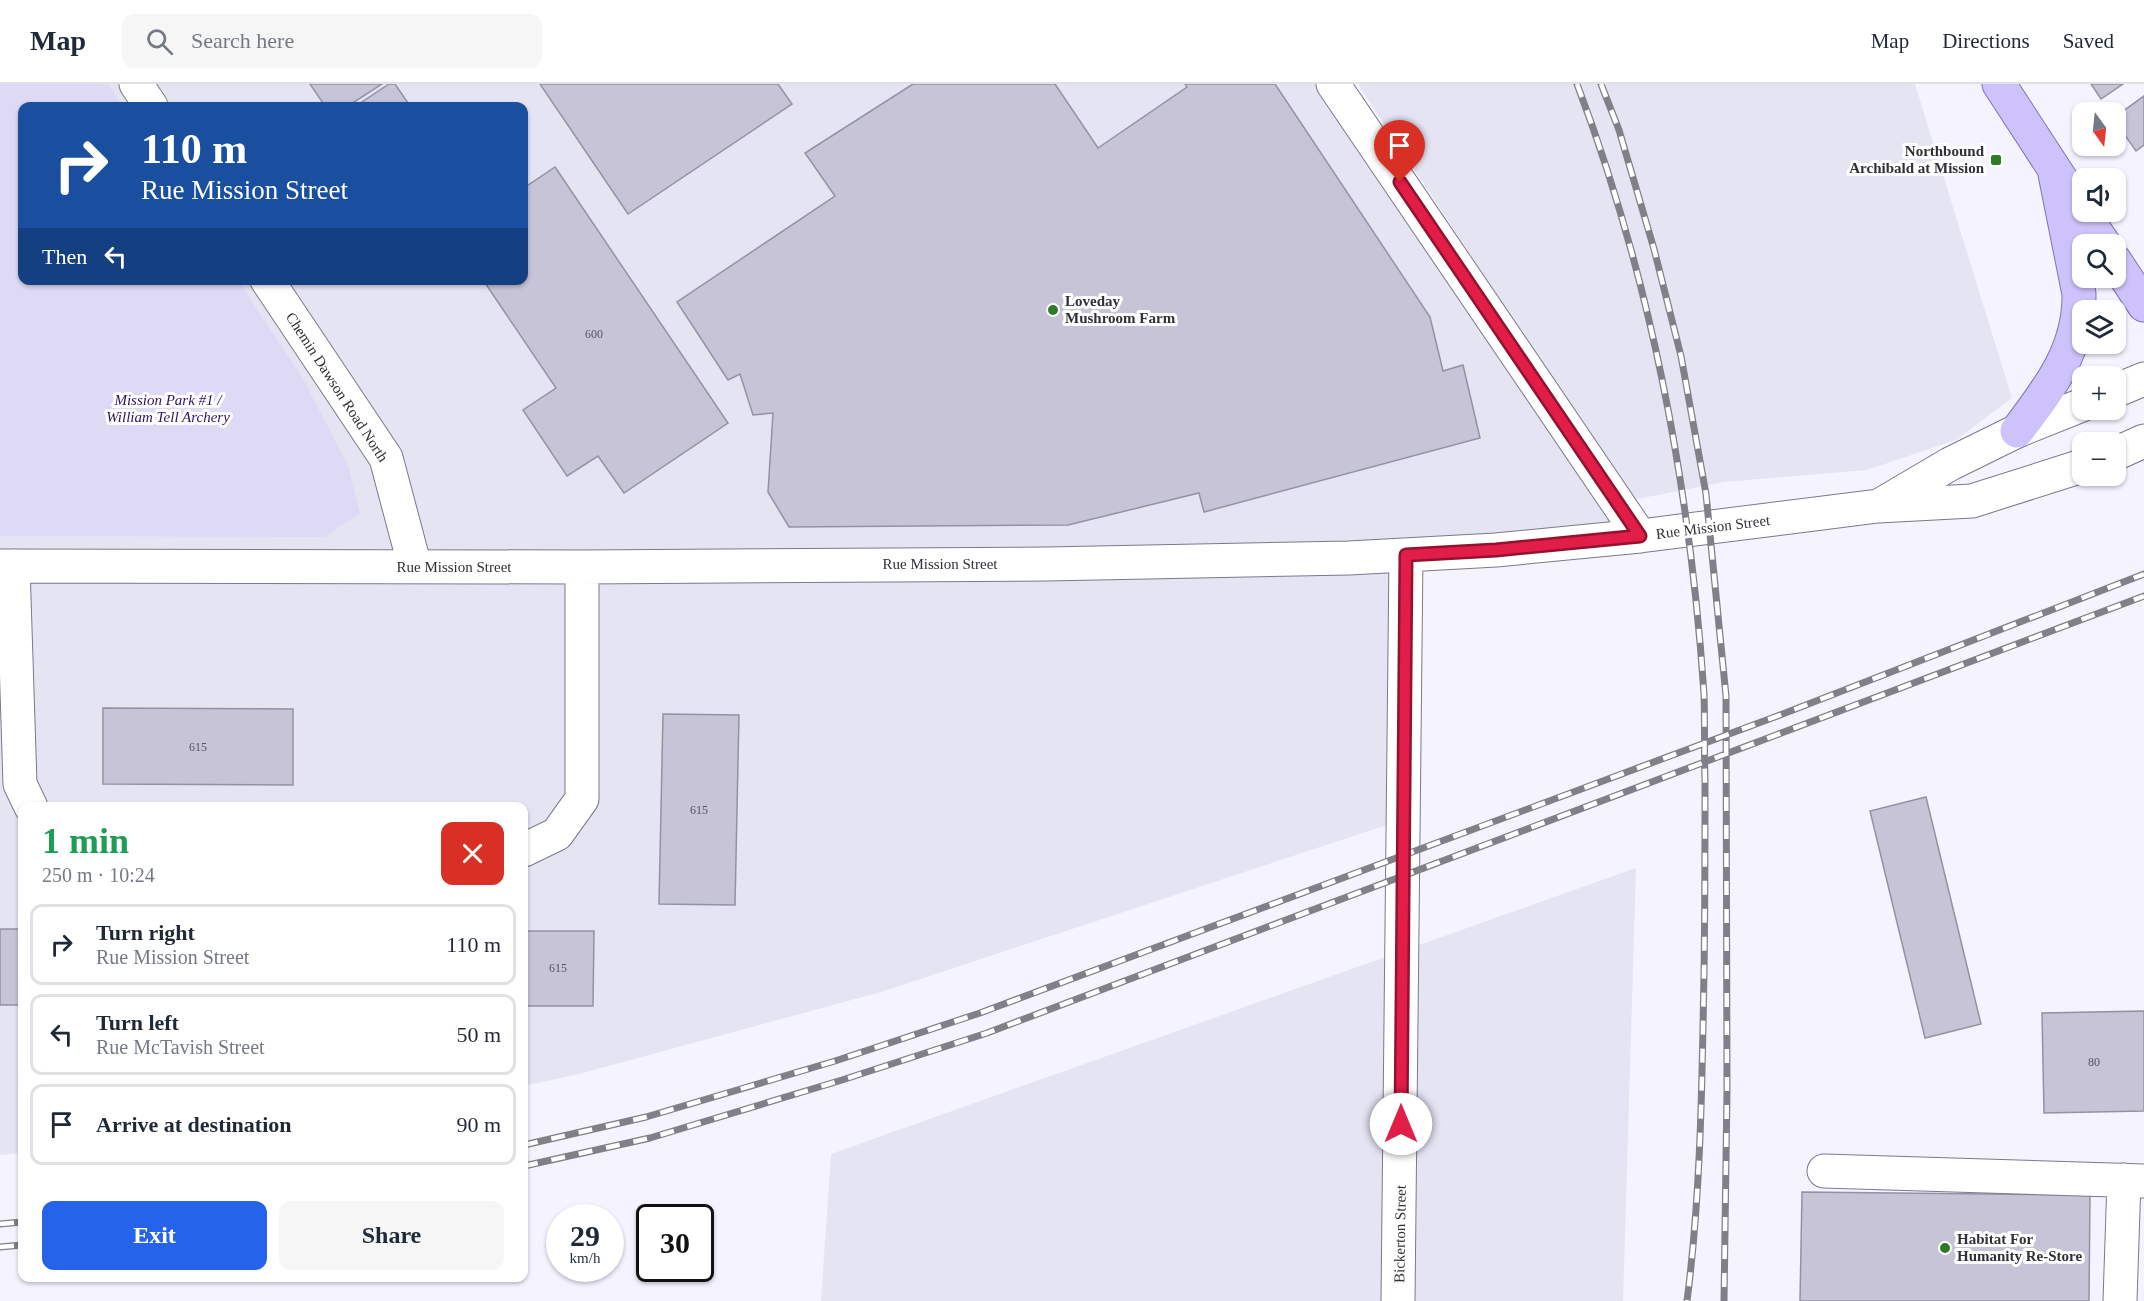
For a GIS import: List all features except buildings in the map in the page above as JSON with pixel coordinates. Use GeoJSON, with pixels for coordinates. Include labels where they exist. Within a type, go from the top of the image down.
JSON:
{"type":"FeatureCollection","features":[{"type":"Feature","properties":{"kind":"main road"},"geometry":{"type":"LineString","coordinates":[[1999,84],[2072,196]]}},
{"type":"Feature","properties":{"kind":"main road"},"geometry":{"type":"LineString","coordinates":[[2018,431],[2058,374],[2071,343],[2079,310],[2079,294],[2054,169]]}},
{"type":"Feature","properties":{"kind":"main road"},"geometry":{"type":"LineString","coordinates":[[2126,278],[2144,306]]}},
{"type":"Feature","properties":{"kind":"street"},"geometry":{"type":"LineString","coordinates":[[136,84],[148,102]]}},
{"type":"Feature","properties":{"kind":"street"},"geometry":{"type":"LineString","coordinates":[[1333,84],[1640,536]]}},
{"type":"Feature","properties":{"kind":"street","name":"Chemin Dawson Road North"},"geometry":{"type":"LineString","coordinates":[[270,285],[386,458],[415,567]]}},
{"type":"Feature","properties":{"kind":"street"},"geometry":{"type":"LineString","coordinates":[[2126,386],[2144,379]]}},
{"type":"Feature","properties":{"kind":"street","name":"Rue Mission Street"},"geometry":{"type":"LineString","coordinates":[[1878,506],[1950,464],[2018,431],[2072,409]]}},
{"type":"Feature","properties":{"kind":"street"},"geometry":{"type":"LineString","coordinates":[[2126,448],[2144,441]]}},
{"type":"Feature","properties":{"kind":"street","name":"Rue Mission Street"},"geometry":{"type":"LineString","coordinates":[[6,566],[582,567],[1047,564],[1349,558],[1496,550],[1640,536],[1878,506],[1972,501],[2072,469]]}},
{"type":"Feature","properties":{"kind":"street","name":"Bickerton Street"},"geometry":{"type":"LineString","coordinates":[[1398,1301],[1406,555]]}},
{"type":"Feature","properties":{"kind":"street"},"geometry":{"type":"LineString","coordinates":[[6,566],[20,784],[29,802]]}},
{"type":"Feature","properties":{"kind":"street"},"geometry":{"type":"LineString","coordinates":[[528,848],[557,834],[582,799],[582,567]]}},
{"type":"Feature","properties":{"kind":"street"},"geometry":{"type":"LineString","coordinates":[[1824,1171],[2134,1180],[2128,1282]]}},
{"type":"Feature","properties":{"kind":"shaded area"},"geometry":{"type":"Polygon","coordinates":[[[0,84],[1333,84],[1640,536],[1401,548],[1393,823],[881,992],[579,1074],[528,1085],[528,802],[18,802],[18,1153],[0,1155],[0,84]]]}},
{"type":"Feature","properties":{"kind":"shaded area"},"geometry":{"type":"Polygon","coordinates":[[[1358,84],[1915,84],[2012,398],[1956,440],[1867,470],[1724,482],[1632,500],[1358,84]]]}},
{"type":"Feature","properties":{"kind":"shaded area"},"geometry":{"type":"Polygon","coordinates":[[[1636,868],[1623,1301],[821,1301],[831,1154],[1636,868]]]}},
{"type":"Feature","properties":{"kind":"green space","name":"Mission Park #1 / William Tell Archery"},"geometry":{"type":"Polygon","coordinates":[[[0,84],[108,84],[120,102],[18,102],[18,285],[241,285],[302,377],[348,465],[360,513],[325,537],[0,536],[0,84]]]}},
{"type":"Feature","properties":{"kind":"railway"},"geometry":{"type":"LineString","coordinates":[[1577,84],[1626,232],[1646,308],[1677,461],[1698,616],[1704,694],[1704,973],[1698,1178],[1687,1301]]}},
{"type":"Feature","properties":{"kind":"railway"},"geometry":{"type":"LineString","coordinates":[[1601,84],[1619,130],[1654,249],[1681,356],[1706,494],[1726,696],[1727,1090],[1724,1301]]}},
{"type":"Feature","properties":{"kind":"railway"},"geometry":{"type":"LineString","coordinates":[[528,1144],[646,1117],[835,1061],[980,1013],[1780,715],[2144,574]]}},
{"type":"Feature","properties":{"kind":"railway"},"geometry":{"type":"LineString","coordinates":[[528,1165],[650,1138],[987,1033],[2144,596]]}},
{"type":"Feature","properties":{"kind":"railway"},"geometry":{"type":"LineString","coordinates":[[0,1224],[18,1222]]}},
{"type":"Feature","properties":{"kind":"railway"},"geometry":{"type":"LineString","coordinates":[[0,1247],[18,1245]]}},
{"type":"Feature","properties":{"kind":"place","name":"Northbound Archibald at Mission"},"geometry":{"type":"Point","coordinates":[1996,160]}},
{"type":"Feature","properties":{"kind":"place","name":"Loveday Mushroom Farm"},"geometry":{"type":"Point","coordinates":[1053,310]}},
{"type":"Feature","properties":{"kind":"place","name":"Habitat For Humanity Re-Store"},"geometry":{"type":"Point","coordinates":[1945,1248]}},
{"type":"Feature","properties":{"kind":"route"},"geometry":{"type":"LineString","coordinates":[[1400,182],[1640,536],[1496,550],[1406,555],[1401,1124]]}}]}
